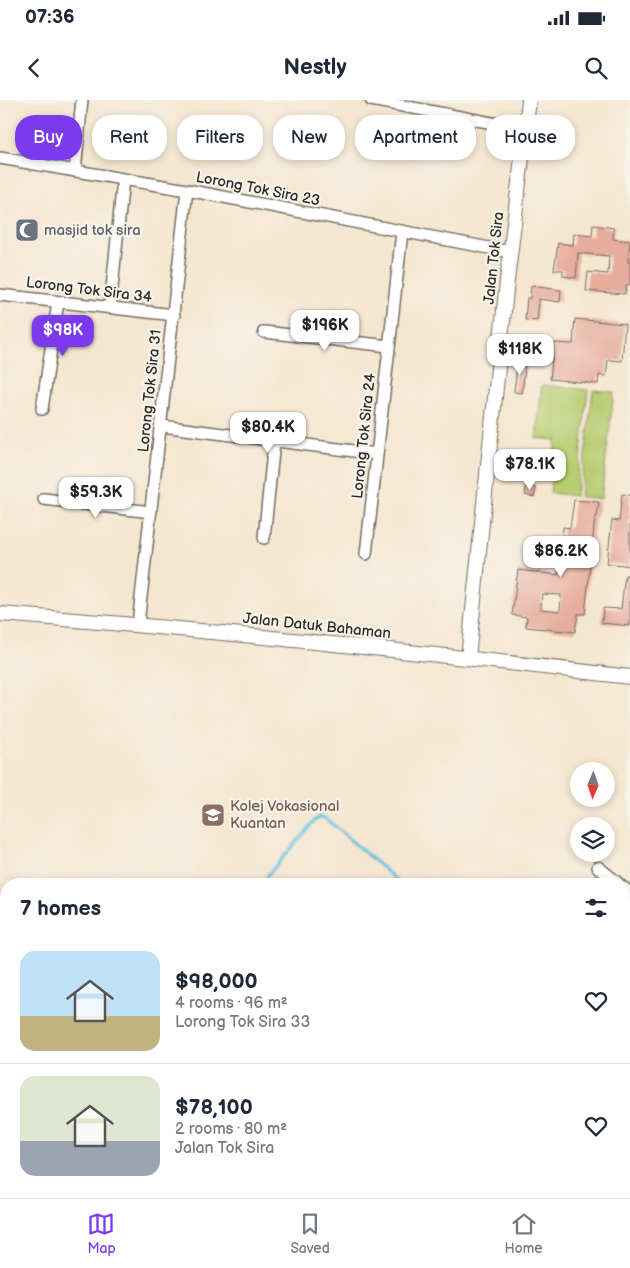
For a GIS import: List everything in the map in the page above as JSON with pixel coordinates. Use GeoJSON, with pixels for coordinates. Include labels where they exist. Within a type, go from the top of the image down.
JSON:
{"type":"FeatureCollection","features":[{"type":"Feature","properties":{"kind":"street"},"geometry":{"type":"LineString","coordinates":[[75,171],[82,100]]}},
{"type":"Feature","properties":{"kind":"street"},"geometry":{"type":"LineString","coordinates":[[371,100],[424,105],[486,120]]}},
{"type":"Feature","properties":{"kind":"street","name":"Jalan Tok Sira"},"geometry":{"type":"LineString","coordinates":[[526,115],[529,100]]}},
{"type":"Feature","properties":{"kind":"street","name":"Lorong Tok Sira 23"},"geometry":{"type":"LineString","coordinates":[[0,158],[188,190],[510,252]]}},
{"type":"Feature","properties":{"kind":"street","name":"Jalan Tok Sira"},"geometry":{"type":"LineString","coordinates":[[468,658],[520,160]]}},
{"type":"Feature","properties":{"kind":"street"},"geometry":{"type":"LineString","coordinates":[[110,308],[123,179]]}},
{"type":"Feature","properties":{"kind":"street","name":"Lorong Tok Sira 31"},"geometry":{"type":"LineString","coordinates":[[138,624],[188,190]]}},
{"type":"Feature","properties":{"kind":"street","name":"Lorong Tok Sira 24"},"geometry":{"type":"LineString","coordinates":[[366,554],[402,232]]}},
{"type":"Feature","properties":{"kind":"street","name":"Lorong Tok Sira 34"},"geometry":{"type":"LineString","coordinates":[[0,295],[174,315]]}},
{"type":"Feature","properties":{"kind":"street"},"geometry":{"type":"LineString","coordinates":[[42,409],[58,302]]}},
{"type":"Feature","properties":{"kind":"street"},"geometry":{"type":"LineString","coordinates":[[264,332],[389,346]]}},
{"type":"Feature","properties":{"kind":"street"},"geometry":{"type":"LineString","coordinates":[[162,426],[377,454]]}},
{"type":"Feature","properties":{"kind":"street"},"geometry":{"type":"LineString","coordinates":[[264,538],[274,442]]}},
{"type":"Feature","properties":{"kind":"street"},"geometry":{"type":"LineString","coordinates":[[44,499],[151,512]]}},
{"type":"Feature","properties":{"kind":"street","name":"Jalan Datuk Bahaman"},"geometry":{"type":"LineString","coordinates":[[0,614],[138,624],[342,644],[630,677]]}},
{"type":"Feature","properties":{"kind":"street"},"geometry":{"type":"LineString","coordinates":[[598,867],[612,878]]}},
{"type":"Feature","properties":{"kind":"green space"},"geometry":{"type":"Polygon","coordinates":[[[542,385],[588,390],[576,496],[550,493],[556,440],[536,438],[542,385]]]}},
{"type":"Feature","properties":{"kind":"green space"},"geometry":{"type":"Polygon","coordinates":[[[593,390],[614,392],[601,499],[580,497],[593,390]]]}},
{"type":"Feature","properties":{"kind":"building"},"geometry":{"type":"Polygon","coordinates":[[[593,225],[614,228],[613,239],[630,241],[628,262],[630,262],[630,285],[626,285],[625,294],[586,291],[588,272],[608,274],[609,256],[578,253],[576,278],[563,276],[563,270],[554,270],[558,243],[573,245],[574,234],[592,236],[593,225]]]}},
{"type":"Feature","properties":{"kind":"building"},"geometry":{"type":"Polygon","coordinates":[[[531,286],[561,290],[560,302],[539,299],[537,321],[525,320],[527,298],[530,298],[531,286]]]}},
{"type":"Feature","properties":{"kind":"building"},"geometry":{"type":"Polygon","coordinates":[[[575,319],[625,324],[622,361],[608,360],[606,376],[599,375],[598,384],[550,379],[554,343],[573,344],[575,319]]]}},
{"type":"Feature","properties":{"kind":"building"},"geometry":{"type":"Polygon","coordinates":[[[518,358],[526,359],[522,393],[514,392],[518,358]]]}},
{"type":"Feature","properties":{"kind":"building"},"geometry":{"type":"Polygon","coordinates":[[[508,450],[516,451],[514,472],[506,471],[508,450]]]}},
{"type":"Feature","properties":{"kind":"building"},"geometry":{"type":"Polygon","coordinates":[[[526,486],[536,488],[534,497],[525,495],[526,486]]]}},
{"type":"Feature","properties":{"kind":"building"},"geometry":{"type":"Polygon","coordinates":[[[622,494],[630,495],[630,566],[607,563],[612,520],[619,521],[622,494]]]}},
{"type":"Feature","properties":{"kind":"building"},"geometry":{"type":"Polygon","coordinates":[[[574,500],[599,502],[597,517],[595,517],[585,614],[578,614],[575,632],[526,627],[527,617],[512,615],[518,570],[558,575],[563,527],[570,528],[574,500]],[[542,594],[541,609],[560,611],[561,595],[542,594]]]}},
{"type":"Feature","properties":{"kind":"building"},"geometry":{"type":"Polygon","coordinates":[[[625,575],[630,576],[630,626],[602,623],[603,608],[621,609],[625,575]]]}},
{"type":"Feature","properties":{"kind":"waterway"},"geometry":{"type":"LineString","coordinates":[[267,876],[319,817],[325,818],[394,878]]}},
{"type":"Feature","properties":{"kind":"place","name":"masjid tok sira"},"geometry":{"type":"Point","coordinates":[27,230]}},
{"type":"Feature","properties":{"kind":"place","name":"Kolej Vokasional Kuantan"},"geometry":{"type":"Point","coordinates":[213,815]}}]}
